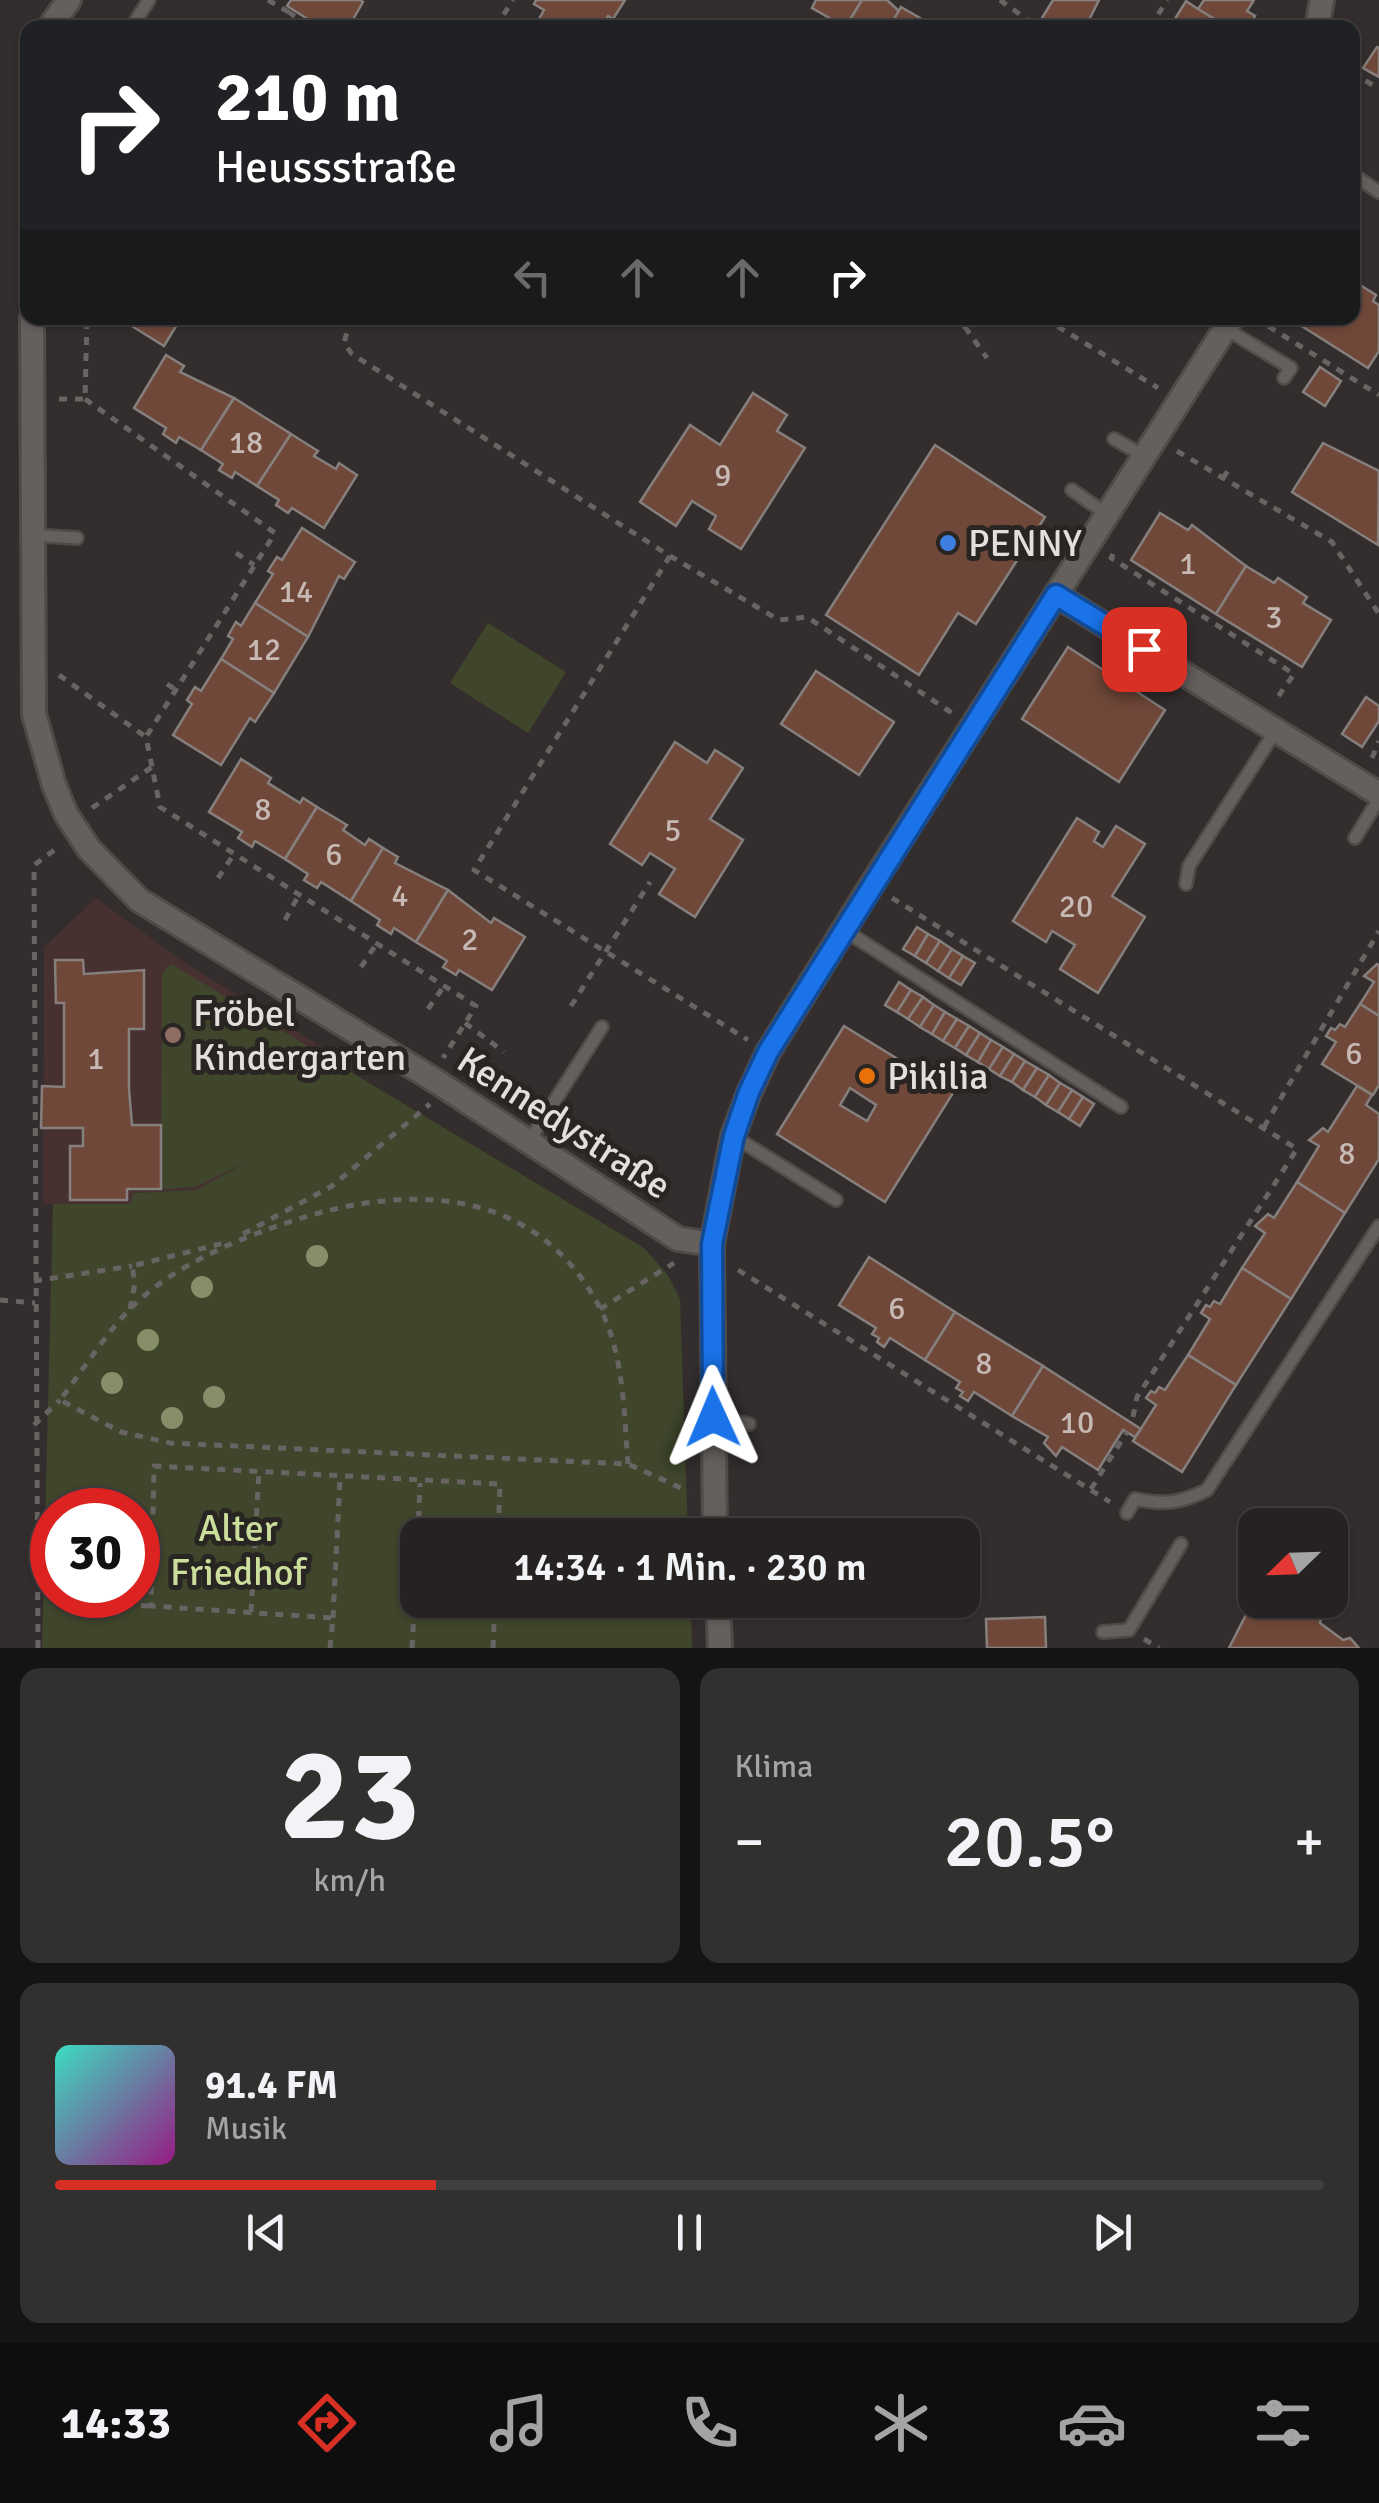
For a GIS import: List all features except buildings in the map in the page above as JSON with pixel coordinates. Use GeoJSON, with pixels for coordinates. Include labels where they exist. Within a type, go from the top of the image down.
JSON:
{"type":"FeatureCollection","features":[{"type":"Feature","properties":{"kind":"street","name":"Kennedystraße"},"geometry":{"type":"LineString","coordinates":[[32,325],[31,674],[42,753],[71,823],[116,880],[140,900],[439,1083],[678,1239],[712,1253]]}},
{"type":"Feature","properties":{"kind":"street"},"geometry":{"type":"LineString","coordinates":[[714,1518],[712,1253],[734,1136],[768,1052],[1228,325]]}},
{"type":"Feature","properties":{"kind":"street"},"geometry":{"type":"LineString","coordinates":[[1056,595],[1379,796]]}},
{"type":"Feature","properties":{"kind":"street"},"geometry":{"type":"LineString","coordinates":[[719,1618],[720,1648]]}},
{"type":"Feature","properties":{"kind":"lane"},"geometry":{"type":"LineString","coordinates":[[1232,325],[1290,368],[1284,378]]}},
{"type":"Feature","properties":{"kind":"lane"},"geometry":{"type":"LineString","coordinates":[[1114,439],[1150,447]]}},
{"type":"Feature","properties":{"kind":"lane"},"geometry":{"type":"LineString","coordinates":[[1072,490],[1102,523]]}},
{"type":"Feature","properties":{"kind":"lane"},"geometry":{"type":"LineString","coordinates":[[30,535],[77,538]]}},
{"type":"Feature","properties":{"kind":"lane"},"geometry":{"type":"LineString","coordinates":[[1186,884],[1189,866],[1269,726]]}},
{"type":"Feature","properties":{"kind":"lane"},"geometry":{"type":"LineString","coordinates":[[1355,838],[1379,796]]}},
{"type":"Feature","properties":{"kind":"lane"},"geometry":{"type":"LineString","coordinates":[[844,930],[1121,1107]]}},
{"type":"Feature","properties":{"kind":"lane"},"geometry":{"type":"LineString","coordinates":[[529,1141],[602,1027]]}},
{"type":"Feature","properties":{"kind":"lane"},"geometry":{"type":"LineString","coordinates":[[734,1136],[836,1200]]}},
{"type":"Feature","properties":{"kind":"lane"},"geometry":{"type":"LineString","coordinates":[[1127,1513],[1135,1499],[1160,1504],[1184,1502],[1207,1490],[1379,1226]]}},
{"type":"Feature","properties":{"kind":"lane"},"geometry":{"type":"LineString","coordinates":[[713,1417],[749,1424]]}},
{"type":"Feature","properties":{"kind":"lane"},"geometry":{"type":"LineString","coordinates":[[1103,1632],[1129,1630],[1181,1544]]}},
{"type":"Feature","properties":{"kind":"path"},"geometry":{"type":"LineString","coordinates":[[268,0],[300,20]]}},
{"type":"Feature","properties":{"kind":"path"},"geometry":{"type":"LineString","coordinates":[[1000,0],[1029,20]]}},
{"type":"Feature","properties":{"kind":"path"},"geometry":{"type":"LineString","coordinates":[[1012,7],[1016,0]]}},
{"type":"Feature","properties":{"kind":"path"},"geometry":{"type":"LineString","coordinates":[[285,20],[290,13]]}},
{"type":"Feature","properties":{"kind":"path"},"geometry":{"type":"LineString","coordinates":[[85,399],[87,325]]}},
{"type":"Feature","properties":{"kind":"path"},"geometry":{"type":"LineString","coordinates":[[349,325],[344,343],[352,354],[670,556],[779,620],[807,617],[975,728]]}},
{"type":"Feature","properties":{"kind":"path"},"geometry":{"type":"LineString","coordinates":[[959,325],[987,358]]}},
{"type":"Feature","properties":{"kind":"path"},"geometry":{"type":"LineString","coordinates":[[1055,325],[1178,400]]}},
{"type":"Feature","properties":{"kind":"path"},"geometry":{"type":"LineString","coordinates":[[1265,325],[1379,395]]}},
{"type":"Feature","properties":{"kind":"path"},"geometry":{"type":"LineString","coordinates":[[29,400],[85,399],[275,533],[146,737],[160,808],[476,1006],[439,1083],[384,1148],[332,1186],[229,1241],[130,1310],[60,1400],[34,1425]]}},
{"type":"Feature","properties":{"kind":"path"},"geometry":{"type":"LineString","coordinates":[[1150,447],[1223,478],[1332,542],[1379,614]]}},
{"type":"Feature","properties":{"kind":"path"},"geometry":{"type":"LineString","coordinates":[[1223,478],[1229,470]]}},
{"type":"Feature","properties":{"kind":"path"},"geometry":{"type":"LineString","coordinates":[[1102,523],[1119,543],[1111,558],[1294,674],[1269,726]]}},
{"type":"Feature","properties":{"kind":"path"},"geometry":{"type":"LineString","coordinates":[[236,554],[254,565]]}},
{"type":"Feature","properties":{"kind":"path"},"geometry":{"type":"LineString","coordinates":[[670,556],[474,870],[768,1052]]}},
{"type":"Feature","properties":{"kind":"path"},"geometry":{"type":"LineString","coordinates":[[207,621],[216,626]]}},
{"type":"Feature","properties":{"kind":"path"},"geometry":{"type":"LineString","coordinates":[[31,674],[55,672],[146,737]]}},
{"type":"Feature","properties":{"kind":"path"},"geometry":{"type":"LineString","coordinates":[[167,684],[176,690]]}},
{"type":"Feature","properties":{"kind":"path"},"geometry":{"type":"LineString","coordinates":[[38,1647],[34,864],[62,845],[58,830],[152,768]]}},
{"type":"Feature","properties":{"kind":"path"},"geometry":{"type":"LineString","coordinates":[[218,878],[234,854]]}},
{"type":"Feature","properties":{"kind":"path"},"geometry":{"type":"LineString","coordinates":[[571,1006],[650,882]]}},
{"type":"Feature","properties":{"kind":"path"},"geometry":{"type":"LineString","coordinates":[[285,920],[300,895]]}},
{"type":"Feature","properties":{"kind":"path"},"geometry":{"type":"LineString","coordinates":[[1264,1127],[1379,931]]}},
{"type":"Feature","properties":{"kind":"path"},"geometry":{"type":"LineString","coordinates":[[361,967],[377,943]]}},
{"type":"Feature","properties":{"kind":"path"},"geometry":{"type":"LineString","coordinates":[[428,1009],[444,986]]}},
{"type":"Feature","properties":{"kind":"path"},"geometry":{"type":"LineString","coordinates":[[465,1023],[504,1052]]}},
{"type":"Feature","properties":{"kind":"path"},"geometry":{"type":"LineString","coordinates":[[34,1280],[132,1266],[368,1200],[432,1196],[498,1213],[527,1230],[578,1277],[600,1310],[623,1393],[628,1464]]}},
{"type":"Feature","properties":{"kind":"path"},"geometry":{"type":"LineString","coordinates":[[600,1310],[679,1260],[678,1239]]}},
{"type":"Feature","properties":{"kind":"path"},"geometry":{"type":"LineString","coordinates":[[712,1253],[1127,1513]]}},
{"type":"Feature","properties":{"kind":"path"},"geometry":{"type":"LineString","coordinates":[[130,1310],[135,1283],[132,1266]]}},
{"type":"Feature","properties":{"kind":"path"},"geometry":{"type":"LineString","coordinates":[[0,1300],[35,1303]]}},
{"type":"Feature","properties":{"kind":"path"},"geometry":{"type":"LineString","coordinates":[[60,1400],[120,1432],[170,1443],[628,1464],[714,1502]]}},
{"type":"Feature","properties":{"kind":"path"},"geometry":{"type":"LineString","coordinates":[[1090,1490],[1126,1432]]}},
{"type":"Feature","properties":{"kind":"path"},"geometry":{"type":"LineString","coordinates":[[154,1488],[154,1466],[500,1484],[499,1518]]}},
{"type":"Feature","properties":{"kind":"path"},"geometry":{"type":"LineString","coordinates":[[250,1612],[259,1471]]}},
{"type":"Feature","properties":{"kind":"path"},"geometry":{"type":"LineString","coordinates":[[330,1648],[340,1478]]}},
{"type":"Feature","properties":{"kind":"path"},"geometry":{"type":"LineString","coordinates":[[419,1518],[420,1482]]}},
{"type":"Feature","properties":{"kind":"path"},"geometry":{"type":"LineString","coordinates":[[160,1607],[333,1618]]}},
{"type":"Feature","properties":{"kind":"path"},"geometry":{"type":"LineString","coordinates":[[412,1648],[414,1618]]}},
{"type":"Feature","properties":{"kind":"path"},"geometry":{"type":"LineString","coordinates":[[493,1648],[494,1618]]}},
{"type":"Feature","properties":{"kind":"shaded area","name":"Fröbel Kindergarten"},"geometry":{"type":"Polygon","coordinates":[[[96,898],[185,963],[351,1065],[303,1132],[196,1190],[133,1193],[131,1204],[43,1204],[44,947],[96,898]]]}},
{"type":"Feature","properties":{"kind":"green space"},"geometry":{"type":"Polygon","coordinates":[[[488,623],[566,672],[528,733],[450,683],[488,623]]]}},
{"type":"Feature","properties":{"kind":"green space","name":"Alter Friedhof"},"geometry":{"type":"Polygon","coordinates":[[[171,964],[644,1248],[668,1275],[680,1299],[687,1518],[400,1518],[400,1618],[691,1618],[692,1648],[42,1648],[43,1618],[160,1618],[160,1488],[46,1488],[53,1204],[130,1204],[133,1193],[196,1190],[249,1161],[195,1187],[161,1189],[162,973],[171,964]]]}},
{"type":"Feature","properties":{"kind":"place","name":"PENNY"},"geometry":{"type":"Point","coordinates":[948,543]}},
{"type":"Feature","properties":{"kind":"place","name":"Fröbel Kindergarten"},"geometry":{"type":"Point","coordinates":[173,1035]}},
{"type":"Feature","properties":{"kind":"place","name":"Pikilia"},"geometry":{"type":"Point","coordinates":[867,1076]}},
{"type":"Feature","properties":{"kind":"route"},"geometry":{"type":"LineString","coordinates":[[713,1417],[711,1263],[716,1214],[734,1136],[768,1052],[1056,595],[1144,649]]}}]}
